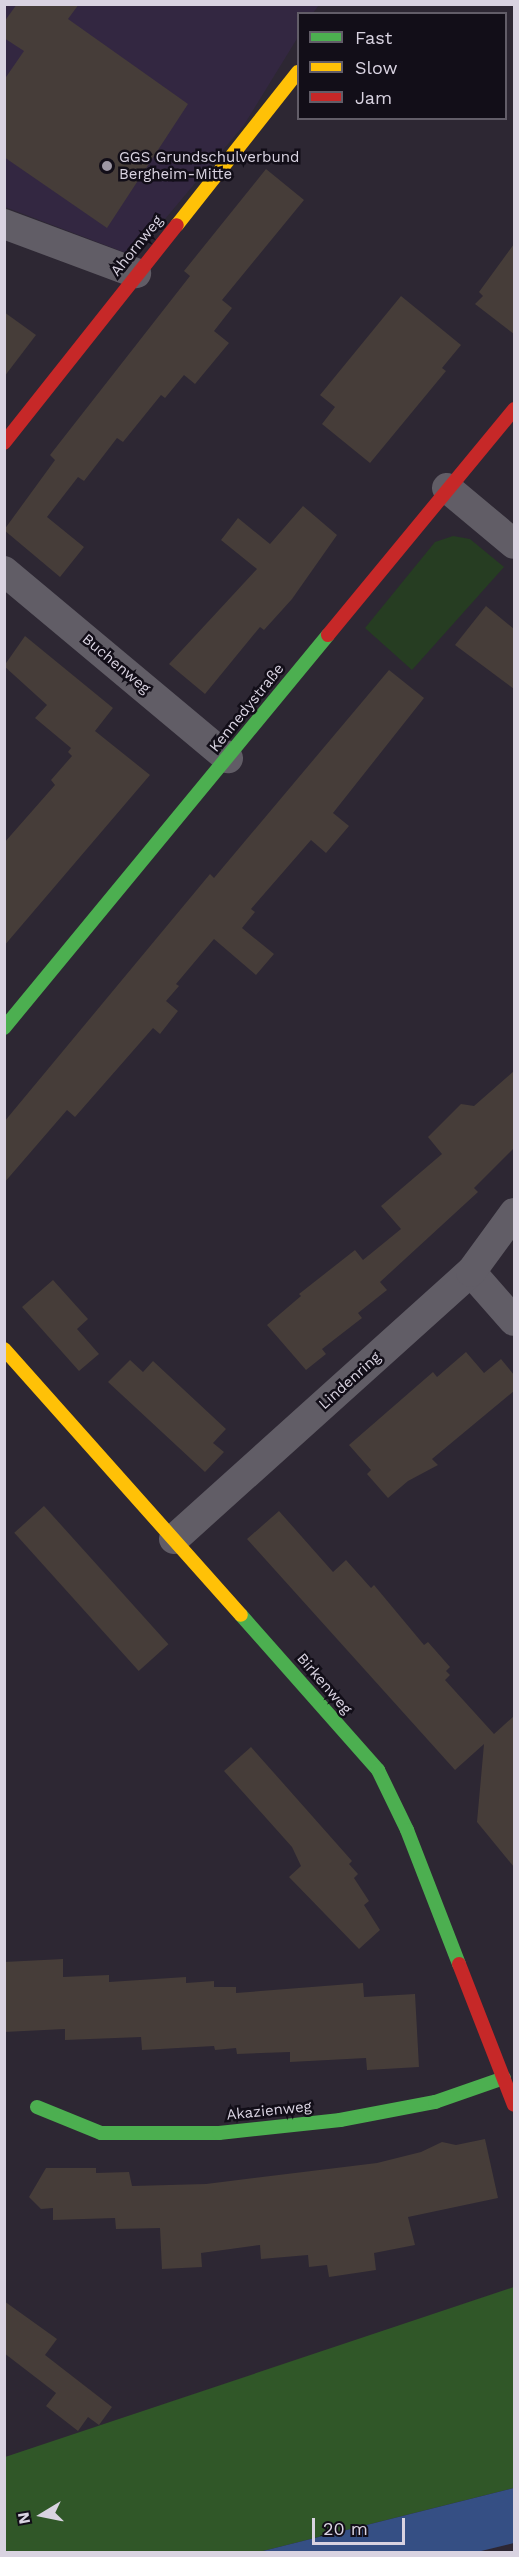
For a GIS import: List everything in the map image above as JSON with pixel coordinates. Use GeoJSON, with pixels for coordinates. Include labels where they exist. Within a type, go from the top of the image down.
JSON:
{"type":"FeatureCollection","features":[{"type":"Feature","properties":{"kind":"street","name":"Ahornweg"},"geometry":{"type":"LineString","coordinates":[[4,443],[136,273],[297,73]]}},
{"type":"Feature","properties":{"kind":"street"},"geometry":{"type":"LineString","coordinates":[[4,225],[136,273]]}},
{"type":"Feature","properties":{"kind":"street","name":"Kennedystraße"},"geometry":{"type":"LineString","coordinates":[[4,1028],[514,409]]}},
{"type":"Feature","properties":{"kind":"street"},"geometry":{"type":"LineString","coordinates":[[447,488],[514,544]]}},
{"type":"Feature","properties":{"kind":"street","name":"Buchenweg"},"geometry":{"type":"LineString","coordinates":[[4,571],[228,758]]}},
{"type":"Feature","properties":{"kind":"street","name":"Lindenring"},"geometry":{"type":"LineString","coordinates":[[174,1539],[471,1272],[514,1213]]}},
{"type":"Feature","properties":{"kind":"street"},"geometry":{"type":"LineString","coordinates":[[471,1272],[514,1321]]}},
{"type":"Feature","properties":{"kind":"street","name":"Birkenweg"},"geometry":{"type":"LineString","coordinates":[[4,1349],[378,1770],[407,1830],[514,2105]]}},
{"type":"Feature","properties":{"kind":"street","name":"Akazienweg"},"geometry":{"type":"LineString","coordinates":[[37,2107],[101,2133],[219,2133],[340,2120],[435,2102],[504,2078]]}},
{"type":"Feature","properties":{"kind":"shaded area","name":"GGS Grundschulverbund Bergheim-Mitte"},"geometry":{"type":"Polygon","coordinates":[[[4,5],[319,5],[314,12],[297,12],[297,39],[244,125],[134,256],[5,207],[4,5]]]}},
{"type":"Feature","properties":{"kind":"green space"},"geometry":{"type":"Polygon","coordinates":[[[453,536],[470,539],[504,567],[412,670],[365,628],[435,542],[453,536]]]}},
{"type":"Feature","properties":{"kind":"green space"},"geometry":{"type":"Polygon","coordinates":[[[514,2287],[514,2488],[259,2552],[5,2552],[5,2457],[514,2287]]]}},
{"type":"Feature","properties":{"kind":"water"},"geometry":{"type":"Polygon","coordinates":[[[514,2488],[514,2543],[477,2552],[259,2552],[514,2488]]]}},
{"type":"Feature","properties":{"kind":"building"},"geometry":{"type":"Polygon","coordinates":[[[17,4],[79,4],[68,19],[188,104],[107,228],[4,157],[4,80],[24,51],[4,38],[4,22],[17,4]]]}},
{"type":"Feature","properties":{"kind":"building"},"geometry":{"type":"Polygon","coordinates":[[[266,169],[304,200],[222,300],[232,308],[214,331],[229,343],[195,384],[184,375],[165,398],[161,395],[123,442],[117,438],[84,481],[78,477],[47,517],[84,547],[60,577],[4,530],[55,460],[50,455],[190,276],[184,271],[266,169]]]}},
{"type":"Feature","properties":{"kind":"building"},"geometry":{"type":"Polygon","coordinates":[[[514,244],[514,334],[475,304],[483,296],[479,292],[514,244]]]}},
{"type":"Feature","properties":{"kind":"building"},"geometry":{"type":"Polygon","coordinates":[[[401,296],[461,345],[442,368],[446,371],[370,463],[322,424],[335,407],[320,395],[401,296]]]}},
{"type":"Feature","properties":{"kind":"building"},"geometry":{"type":"Polygon","coordinates":[[[4,312],[36,335],[4,377],[4,312]]]}},
{"type":"Feature","properties":{"kind":"building"},"geometry":{"type":"Polygon","coordinates":[[[303,506],[337,535],[292,599],[264,630],[260,627],[205,694],[169,664],[257,569],[221,540],[238,518],[270,544],[303,506]]]}},
{"type":"Feature","properties":{"kind":"building"},"geometry":{"type":"Polygon","coordinates":[[[486,606],[514,629],[514,689],[455,645],[486,606]]]}},
{"type":"Feature","properties":{"kind":"building"},"geometry":{"type":"Polygon","coordinates":[[[25,636],[113,708],[95,731],[150,775],[4,946],[4,843],[55,785],[51,780],[72,756],[68,752],[71,748],[35,718],[47,705],[4,666],[25,636]]]}},
{"type":"Feature","properties":{"kind":"building"},"geometry":{"type":"Polygon","coordinates":[[[389,670],[424,698],[333,813],[349,826],[326,853],[311,840],[251,909],[255,912],[242,928],[274,954],[256,975],[214,939],[176,984],[179,986],[166,1001],[178,1011],[160,1034],[153,1028],[75,1117],[67,1110],[4,1183],[4,1122],[210,874],[214,878],[389,670]]]}},
{"type":"Feature","properties":{"kind":"building"},"geometry":{"type":"Polygon","coordinates":[[[514,1071],[514,1148],[474,1188],[478,1192],[380,1282],[387,1290],[358,1313],[362,1318],[322,1349],[326,1354],[306,1370],[267,1325],[301,1296],[299,1294],[355,1250],[363,1260],[401,1229],[381,1206],[442,1154],[428,1137],[461,1104],[474,1106],[514,1071]]]}},
{"type":"Feature","properties":{"kind":"building"},"geometry":{"type":"Polygon","coordinates":[[[53,1280],[88,1319],[77,1329],[99,1354],[79,1371],[22,1307],[53,1280]]]}},
{"type":"Feature","properties":{"kind":"building"},"geometry":{"type":"Polygon","coordinates":[[[466,1352],[484,1373],[501,1359],[514,1375],[514,1391],[432,1459],[438,1465],[408,1481],[388,1498],[367,1474],[371,1470],[349,1445],[433,1372],[437,1377],[466,1352]]]}},
{"type":"Feature","properties":{"kind":"building"},"geometry":{"type":"Polygon","coordinates":[[[130,1360],[143,1372],[153,1361],[226,1429],[213,1443],[224,1452],[205,1472],[108,1382],[130,1360]]]}},
{"type":"Feature","properties":{"kind":"building"},"geometry":{"type":"Polygon","coordinates":[[[44,1506],[168,1644],[139,1671],[14,1533],[44,1506]]]}},
{"type":"Feature","properties":{"kind":"building"},"geometry":{"type":"Polygon","coordinates":[[[279,1511],[333,1572],[346,1560],[371,1588],[374,1585],[424,1645],[428,1642],[450,1667],[446,1671],[450,1675],[445,1680],[494,1734],[514,1716],[514,1867],[477,1822],[484,1744],[455,1770],[247,1539],[279,1511]]]}},
{"type":"Feature","properties":{"kind":"building"},"geometry":{"type":"Polygon","coordinates":[[[251,1747],[352,1861],[349,1864],[358,1874],[354,1878],[369,1901],[364,1905],[380,1930],[359,1949],[289,1877],[301,1866],[292,1847],[224,1771],[251,1747]]]}},
{"type":"Feature","properties":{"kind":"building"},"geometry":{"type":"Polygon","coordinates":[[[63,1959],[63,1977],[109,1975],[109,1982],[186,1977],[186,1983],[214,1981],[214,1987],[236,1987],[236,1993],[363,1983],[364,1997],[415,1994],[419,2067],[367,2070],[366,2058],[290,2062],[290,2052],[237,2054],[236,2048],[215,2050],[214,2046],[142,2050],[141,2037],[65,2040],[65,2029],[4,2032],[4,1962],[63,1959]]]}},
{"type":"Feature","properties":{"kind":"building"},"geometry":{"type":"Polygon","coordinates":[[[485,2139],[498,2198],[408,2217],[415,2245],[374,2253],[376,2270],[329,2277],[327,2265],[309,2267],[308,2255],[261,2259],[260,2245],[201,2253],[202,2267],[162,2269],[160,2228],[116,2229],[115,2218],[53,2220],[53,2208],[41,2209],[29,2197],[46,2168],[96,2168],[96,2173],[129,2172],[132,2186],[206,2184],[377,2163],[421,2152],[442,2142],[456,2145],[485,2139]]]}},
{"type":"Feature","properties":{"kind":"building"},"geometry":{"type":"Polygon","coordinates":[[[4,2301],[57,2339],[45,2355],[112,2407],[99,2425],[88,2417],[78,2431],[46,2406],[56,2393],[4,2353],[4,2301]]]}},
{"type":"Feature","properties":{"kind":"traffic: fast"},"geometry":{"type":"LineString","coordinates":[[4,1028],[328,635]]}},
{"type":"Feature","properties":{"kind":"traffic: fast"},"geometry":{"type":"LineString","coordinates":[[241,1615],[378,1770],[407,1830],[459,1964]]}},
{"type":"Feature","properties":{"kind":"traffic: fast"},"geometry":{"type":"LineString","coordinates":[[37,2107],[101,2133],[219,2133],[340,2120],[435,2102],[504,2078]]}},
{"type":"Feature","properties":{"kind":"traffic: slow"},"geometry":{"type":"LineString","coordinates":[[177,225],[297,73]]}},
{"type":"Feature","properties":{"kind":"traffic: slow"},"geometry":{"type":"LineString","coordinates":[[4,1349],[241,1615]]}},
{"type":"Feature","properties":{"kind":"traffic: jam"},"geometry":{"type":"LineString","coordinates":[[4,443],[177,225]]}},
{"type":"Feature","properties":{"kind":"traffic: jam"},"geometry":{"type":"LineString","coordinates":[[328,635],[514,409]]}},
{"type":"Feature","properties":{"kind":"traffic: jam"},"geometry":{"type":"LineString","coordinates":[[459,1964],[514,2105]]}},
{"type":"Feature","properties":{"kind":"place","name":"GGS Grundschulverbund Bergheim-Mitte"},"geometry":{"type":"Point","coordinates":[107,166]}}]}
